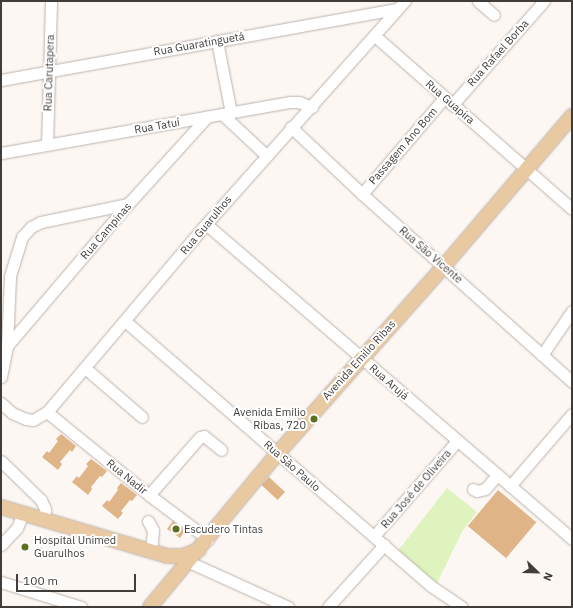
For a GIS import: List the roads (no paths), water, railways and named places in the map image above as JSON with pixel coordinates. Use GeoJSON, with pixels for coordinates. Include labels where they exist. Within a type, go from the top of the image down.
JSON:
{"type":"FeatureCollection","features":[{"type":"Feature","properties":{"kind":"main road","name":"Avenida Emilio Ribas"},"geometry":{"type":"LineString","coordinates":[[150,607],[204,544],[278,453],[444,266],[526,168],[572,116]]}},
{"type":"Feature","properties":{"kind":"main road"},"geometry":{"type":"LineString","coordinates":[[1,507],[167,556],[183,556],[204,544]]}},
{"type":"Feature","properties":{"kind":"main road"},"geometry":{"type":"LineString","coordinates":[[167,556],[173,570],[170,584]]}},
{"type":"Feature","properties":{"kind":"street","name":"Rua Carutapera"},"geometry":{"type":"LineString","coordinates":[[47,145],[51,1]]}},
{"type":"Feature","properties":{"kind":"street"},"geometry":{"type":"LineString","coordinates":[[478,1],[494,15]]}},
{"type":"Feature","properties":{"kind":"street","name":"Rua Rafael Borba"},"geometry":{"type":"LineString","coordinates":[[448,101],[544,1]]}},
{"type":"Feature","properties":{"kind":"street","name":"Rua Guaratinguetá"},"geometry":{"type":"LineString","coordinates":[[1,80],[217,41],[401,5]]}},
{"type":"Feature","properties":{"kind":"street","name":"Rua Guarulhos"},"geometry":{"type":"LineString","coordinates":[[1,403],[12,413],[26,419],[33,420],[47,412],[266,155],[291,127],[312,107],[401,5]]}},
{"type":"Feature","properties":{"kind":"street","name":"Rua Guapira"},"geometry":{"type":"LineString","coordinates":[[375,36],[572,210]]}},
{"type":"Feature","properties":{"kind":"street"},"geometry":{"type":"LineString","coordinates":[[217,41],[226,114],[266,155]]}},
{"type":"Feature","properties":{"kind":"street","name":"Passagem Ano Bom"},"geometry":{"type":"LineString","coordinates":[[362,194],[448,101]]}},
{"type":"Feature","properties":{"kind":"street","name":"Rua Tatuí"},"geometry":{"type":"LineString","coordinates":[[1,153],[291,102],[299,102],[312,107]]}},
{"type":"Feature","properties":{"kind":"street","name":"Rua Campinas"},"geometry":{"type":"LineString","coordinates":[[7,346],[128,204],[207,117]]}},
{"type":"Feature","properties":{"kind":"street","name":"Rua São Vicente"},"geometry":{"type":"LineString","coordinates":[[291,127],[362,194],[572,382]]}},
{"type":"Feature","properties":{"kind":"street"},"geometry":{"type":"LineString","coordinates":[[1,377],[7,346],[5,275],[22,237],[31,227],[41,222],[128,204]]}},
{"type":"Feature","properties":{"kind":"street","name":"Rua Arujá"},"geometry":{"type":"LineString","coordinates":[[206,224],[510,486],[570,531]]}},
{"type":"Feature","properties":{"kind":"street"},"geometry":{"type":"LineString","coordinates":[[542,355],[572,311]]}},
{"type":"Feature","properties":{"kind":"street","name":"Rua São Paulo"},"geometry":{"type":"LineString","coordinates":[[125,322],[431,586],[462,607]]}},
{"type":"Feature","properties":{"kind":"street"},"geometry":{"type":"LineString","coordinates":[[85,368],[142,417]]}},
{"type":"Feature","properties":{"kind":"street","name":"Rua Nadir"},"geometry":{"type":"LineString","coordinates":[[47,412],[150,495],[204,544]]}},
{"type":"Feature","properties":{"kind":"street"},"geometry":{"type":"LineString","coordinates":[[510,486],[572,414]]}},
{"type":"Feature","properties":{"kind":"street"},"geometry":{"type":"LineString","coordinates":[[150,495],[200,437],[204,436],[221,450]]}},
{"type":"Feature","properties":{"kind":"street","name":"Rua José de Oliveira"},"geometry":{"type":"LineString","coordinates":[[374,536],[457,441]]}},
{"type":"Feature","properties":{"kind":"street"},"geometry":{"type":"LineString","coordinates":[[1,461],[41,500],[45,509],[44,519]]}},
{"type":"Feature","properties":{"kind":"street"},"geometry":{"type":"LineString","coordinates":[[473,488],[477,491],[485,489],[497,475]]}},
{"type":"Feature","properties":{"kind":"street"},"geometry":{"type":"LineString","coordinates":[[1,545],[17,528],[23,513]]}},
{"type":"Feature","properties":{"kind":"street"},"geometry":{"type":"LineString","coordinates":[[148,521],[153,530],[151,552]]}},
{"type":"Feature","properties":{"kind":"street"},"geometry":{"type":"LineString","coordinates":[[328,607],[384,545]]}},
{"type":"Feature","properties":{"kind":"street"},"geometry":{"type":"LineString","coordinates":[[188,562],[288,607]]}},
{"type":"Feature","properties":{"kind":"street"},"geometry":{"type":"LineString","coordinates":[[1,582],[81,607]]}},
{"type":"Feature","properties":{"kind":"place","name":"Avenida Emilio Ribas, 720"},"geometry":{"type":"Point","coordinates":[314,419]}},
{"type":"Feature","properties":{"kind":"place","name":"Escudero Tintas"},"geometry":{"type":"Point","coordinates":[176,529]}},
{"type":"Feature","properties":{"kind":"place","name":"Hospital Unimed Guarulhos"},"geometry":{"type":"Point","coordinates":[25,547]}}]}
